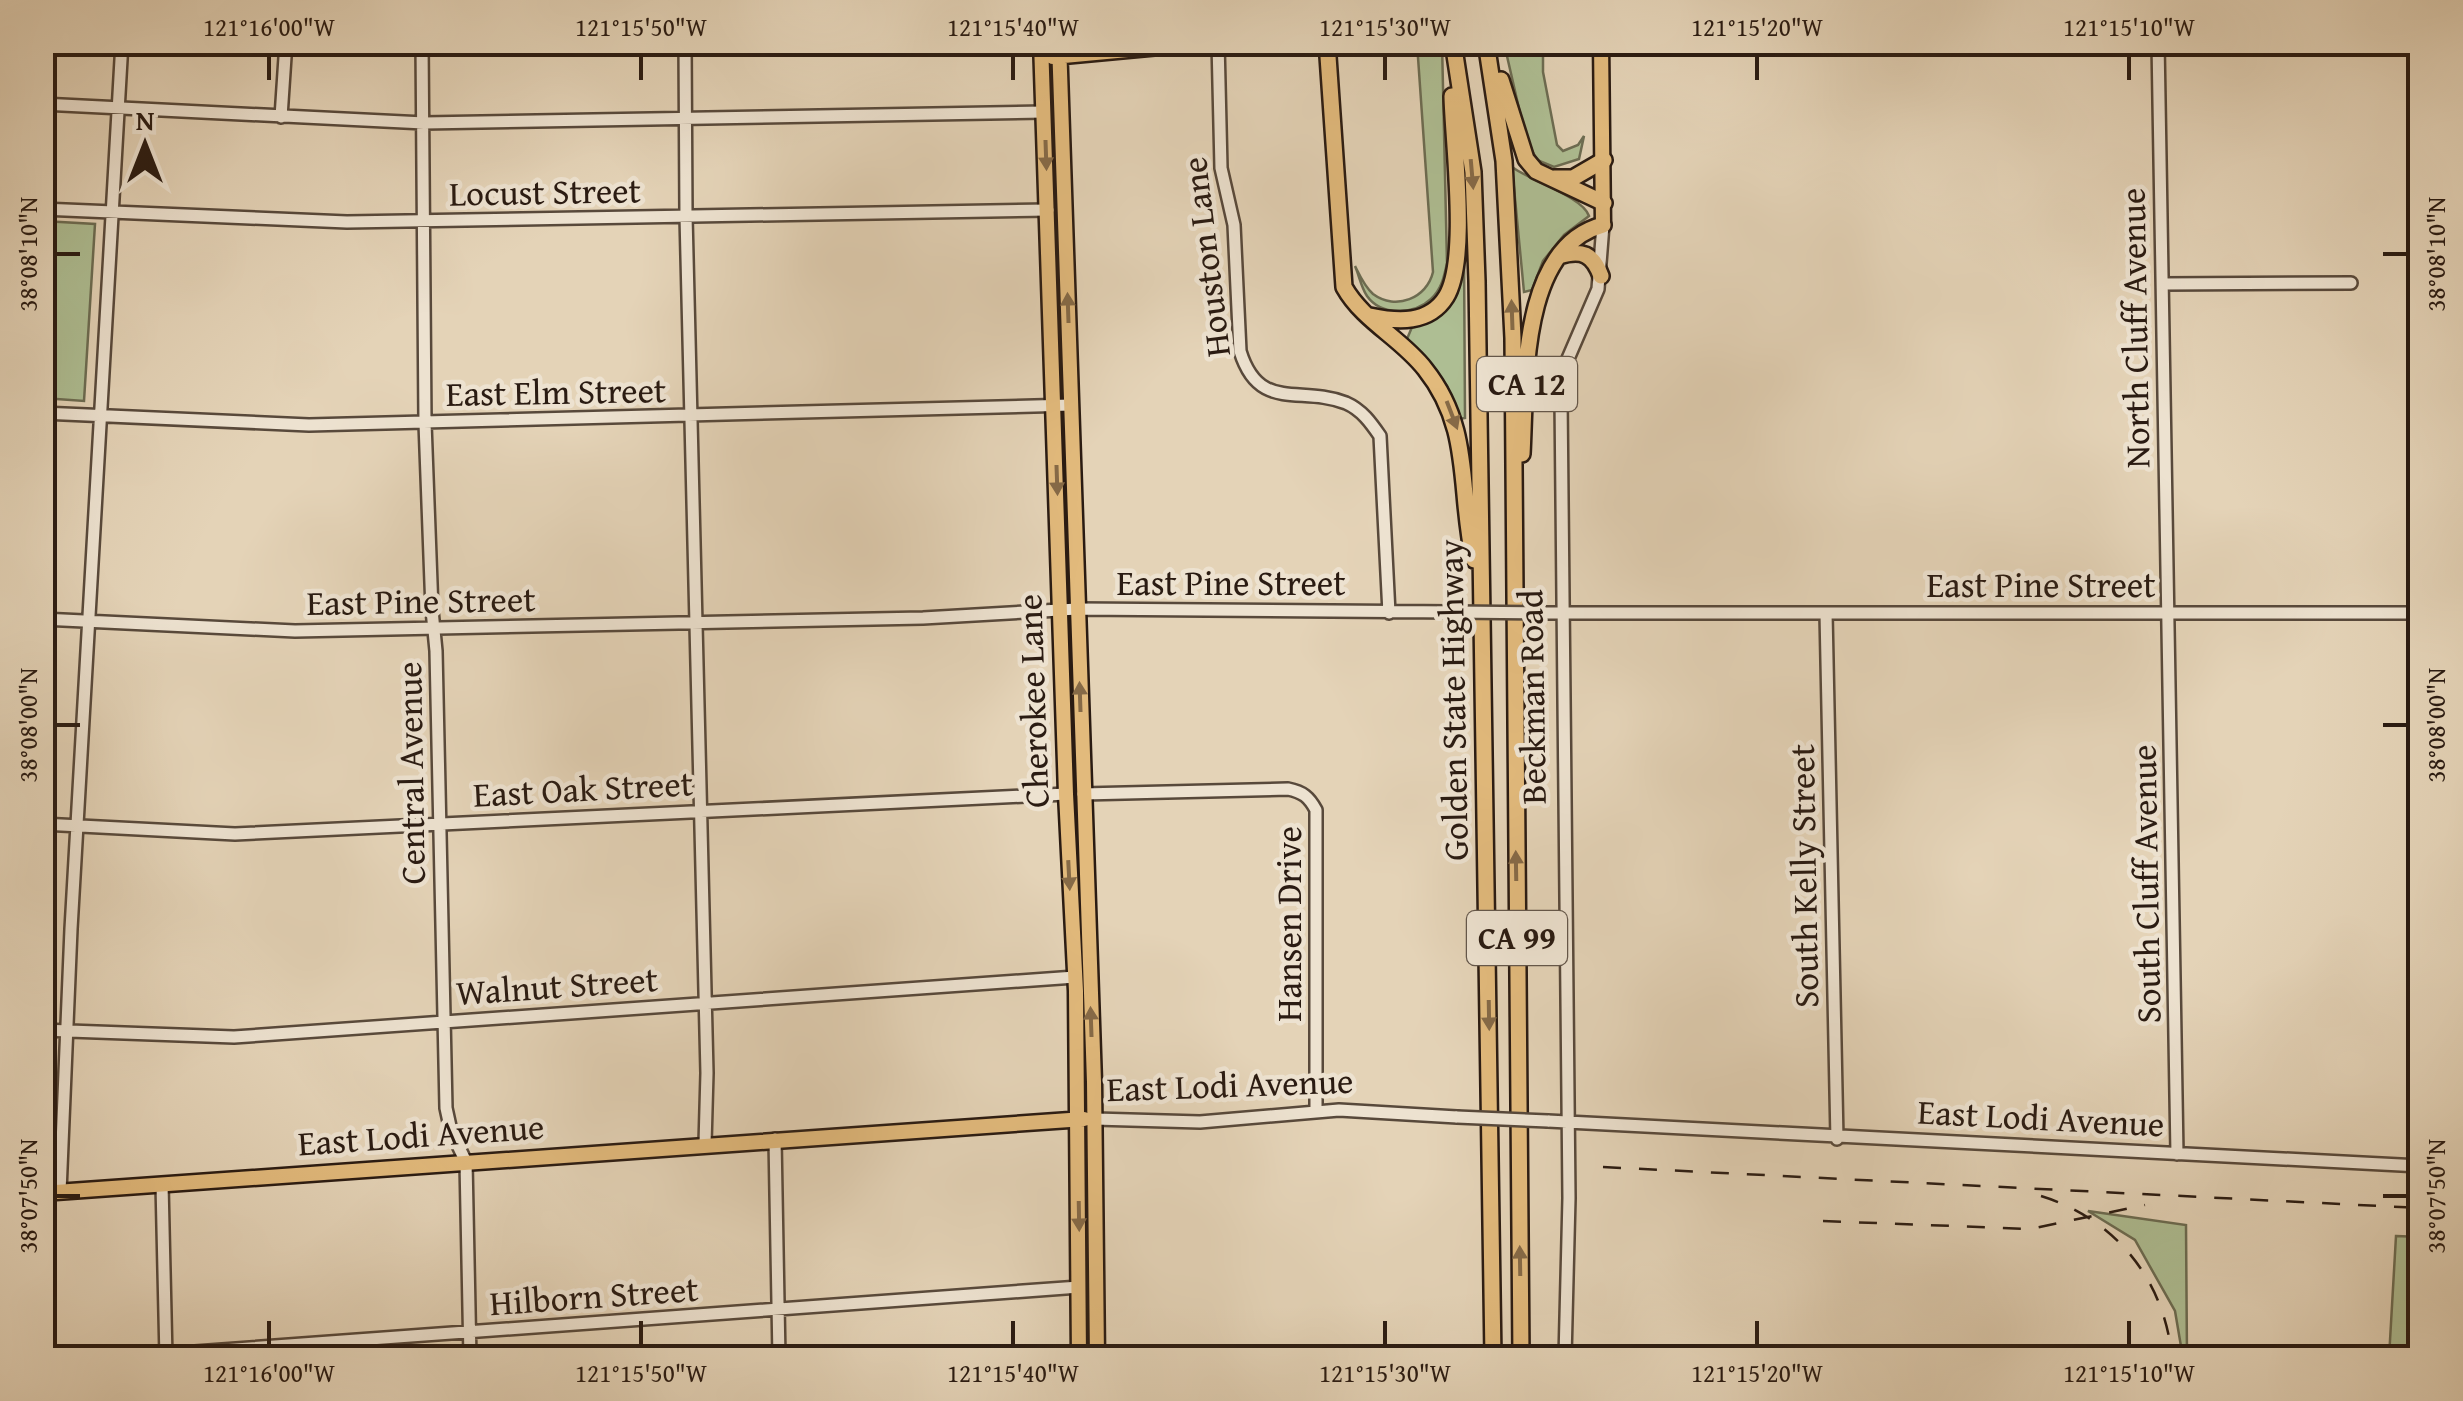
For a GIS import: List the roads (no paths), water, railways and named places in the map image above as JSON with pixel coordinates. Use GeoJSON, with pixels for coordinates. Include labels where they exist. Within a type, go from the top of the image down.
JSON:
{"type":"FeatureCollection","features":[{"type":"Feature","properties":{"kind":"highway"},"geometry":{"type":"LineString","coordinates":[[1327,42],[1341,273],[1351,300],[1412,353],[1438,385],[1453,414],[1465,471],[1468,536],[1483,603]]}},
{"type":"Feature","properties":{"kind":"highway"},"geometry":{"type":"LineString","coordinates":[[1368,316],[1414,320],[1439,306],[1452,284],[1457,201],[1452,42]]}},
{"type":"Feature","properties":{"kind":"highway","name":"Golden State Highway"},"geometry":{"type":"LineString","coordinates":[[1452,42],[1473,172],[1493,1358]]}},
{"type":"Feature","properties":{"kind":"highway"},"geometry":{"type":"LineString","coordinates":[[1488,42],[1526,159],[1546,176],[1604,203]]}},
{"type":"Feature","properties":{"kind":"highway","name":"Golden State Highway"},"geometry":{"type":"LineString","coordinates":[[1488,42],[1509,220],[1513,338],[1521,1358]]}},
{"type":"Feature","properties":{"kind":"highway"},"geometry":{"type":"LineString","coordinates":[[1546,176],[1573,178],[1604,160]]}},
{"type":"Feature","properties":{"kind":"highway","name":"CA 12"},"geometry":{"type":"LineString","coordinates":[[1512,517],[1521,477],[1538,294],[1547,273],[1572,240],[1603,225]]}},
{"type":"Feature","properties":{"kind":"highway"},"geometry":{"type":"LineString","coordinates":[[1560,256],[1574,251],[1585,253],[1601,276]]}},
{"type":"Feature","properties":{"kind":"main road"},"geometry":{"type":"LineString","coordinates":[[1041,50],[1215,42]]}},
{"type":"Feature","properties":{"kind":"main road","name":"Beckman Road"},"geometry":{"type":"LineString","coordinates":[[1602,45],[1603,225]]}},
{"type":"Feature","properties":{"kind":"main road","name":"Cherokee Lane"},"geometry":{"type":"LineString","coordinates":[[1041,50],[1075,978],[1080,1358]]}},
{"type":"Feature","properties":{"kind":"main road","name":"Cherokee Lane"},"geometry":{"type":"LineString","coordinates":[[1059,50],[1094,1119],[1097,1358]]}},
{"type":"Feature","properties":{"kind":"main road","name":"East Lodi Avenue"},"geometry":{"type":"LineString","coordinates":[[42,1193],[1094,1119]]}},
{"type":"Feature","properties":{"kind":"street"},"geometry":{"type":"LineString","coordinates":[[60,1192],[122,42]]}},
{"type":"Feature","properties":{"kind":"street"},"geometry":{"type":"LineString","coordinates":[[281,117],[286,42]]}},
{"type":"Feature","properties":{"kind":"street","name":"Central Avenue"},"geometry":{"type":"LineString","coordinates":[[422,42],[426,423],[432,610],[436,628],[446,1108],[451,1131],[466,1162],[470,1358]]}},
{"type":"Feature","properties":{"kind":"street"},"geometry":{"type":"LineString","coordinates":[[686,42],[686,216],[706,1004],[705,1144]]}},
{"type":"Feature","properties":{"kind":"street","name":"Houston Lane"},"geometry":{"type":"LineString","coordinates":[[1215,42],[1221,168],[1234,225],[1240,351],[1245,368],[1266,390],[1347,404],[1369,420],[1380,436],[1389,613]]}},
{"type":"Feature","properties":{"kind":"street","name":"North Cluff Avenue"},"geometry":{"type":"LineString","coordinates":[[2158,42],[2167,612]]}},
{"type":"Feature","properties":{"kind":"street"},"geometry":{"type":"LineString","coordinates":[[42,104],[424,123],[1044,112]]}},
{"type":"Feature","properties":{"kind":"street","name":"Locust Street"},"geometry":{"type":"LineString","coordinates":[[42,209],[275,220],[424,221],[1048,210]]}},
{"type":"Feature","properties":{"kind":"street","name":"Beckman Road"},"geometry":{"type":"LineString","coordinates":[[1566,1358],[1562,380],[1601,276],[1603,225]]}},
{"type":"Feature","properties":{"kind":"street"},"geometry":{"type":"LineString","coordinates":[[2163,284],[2351,283]]}},
{"type":"Feature","properties":{"kind":"street","name":"East Elm Street"},"geometry":{"type":"LineString","coordinates":[[42,413],[254,425],[1071,406]]}},
{"type":"Feature","properties":{"kind":"street","name":"East Pine Street"},"geometry":{"type":"LineString","coordinates":[[42,619],[234,630],[922,618],[1077,609],[1389,613],[2420,613]]}},
{"type":"Feature","properties":{"kind":"street","name":"South Cluff Avenue"},"geometry":{"type":"LineString","coordinates":[[2167,612],[2177,1154]]}},
{"type":"Feature","properties":{"kind":"street","name":"South Kelly Street"},"geometry":{"type":"LineString","coordinates":[[1826,613],[1837,1138]]}},
{"type":"Feature","properties":{"kind":"street","name":"Hansen Drive"},"geometry":{"type":"LineString","coordinates":[[1084,794],[1288,788],[1310,798],[1316,810],[1316,1111]]}},
{"type":"Feature","properties":{"kind":"street","name":"East Oak Street"},"geometry":{"type":"LineString","coordinates":[[42,824],[235,834],[1066,794]]}},
{"type":"Feature","properties":{"kind":"street","name":"Walnut Street"},"geometry":{"type":"LineString","coordinates":[[42,1030],[221,1037],[1075,978]]}},
{"type":"Feature","properties":{"kind":"street","name":"East Lodi Avenue"},"geometry":{"type":"LineString","coordinates":[[1094,1119],[1188,1122],[1316,1111],[2420,1166]]}},
{"type":"Feature","properties":{"kind":"street"},"geometry":{"type":"LineString","coordinates":[[774,1140],[778,1358]]}},
{"type":"Feature","properties":{"kind":"street"},"geometry":{"type":"LineString","coordinates":[[162,1184],[166,1356]]}},
{"type":"Feature","properties":{"kind":"street","name":"Hilborn Street"},"geometry":{"type":"LineString","coordinates":[[112,1358],[1079,1287]]}},
{"type":"Feature","properties":{"kind":"railway"},"geometry":{"type":"LineString","coordinates":[[1603,1167],[2420,1208]]}},
{"type":"Feature","properties":{"kind":"railway"},"geometry":{"type":"LineString","coordinates":[[2041,1196],[2092,1220],[2132,1257],[2159,1303],[2172,1358]]}},
{"type":"Feature","properties":{"kind":"railway"},"geometry":{"type":"LineString","coordinates":[[1823,1221],[2030,1229],[2145,1205]]}}]}
